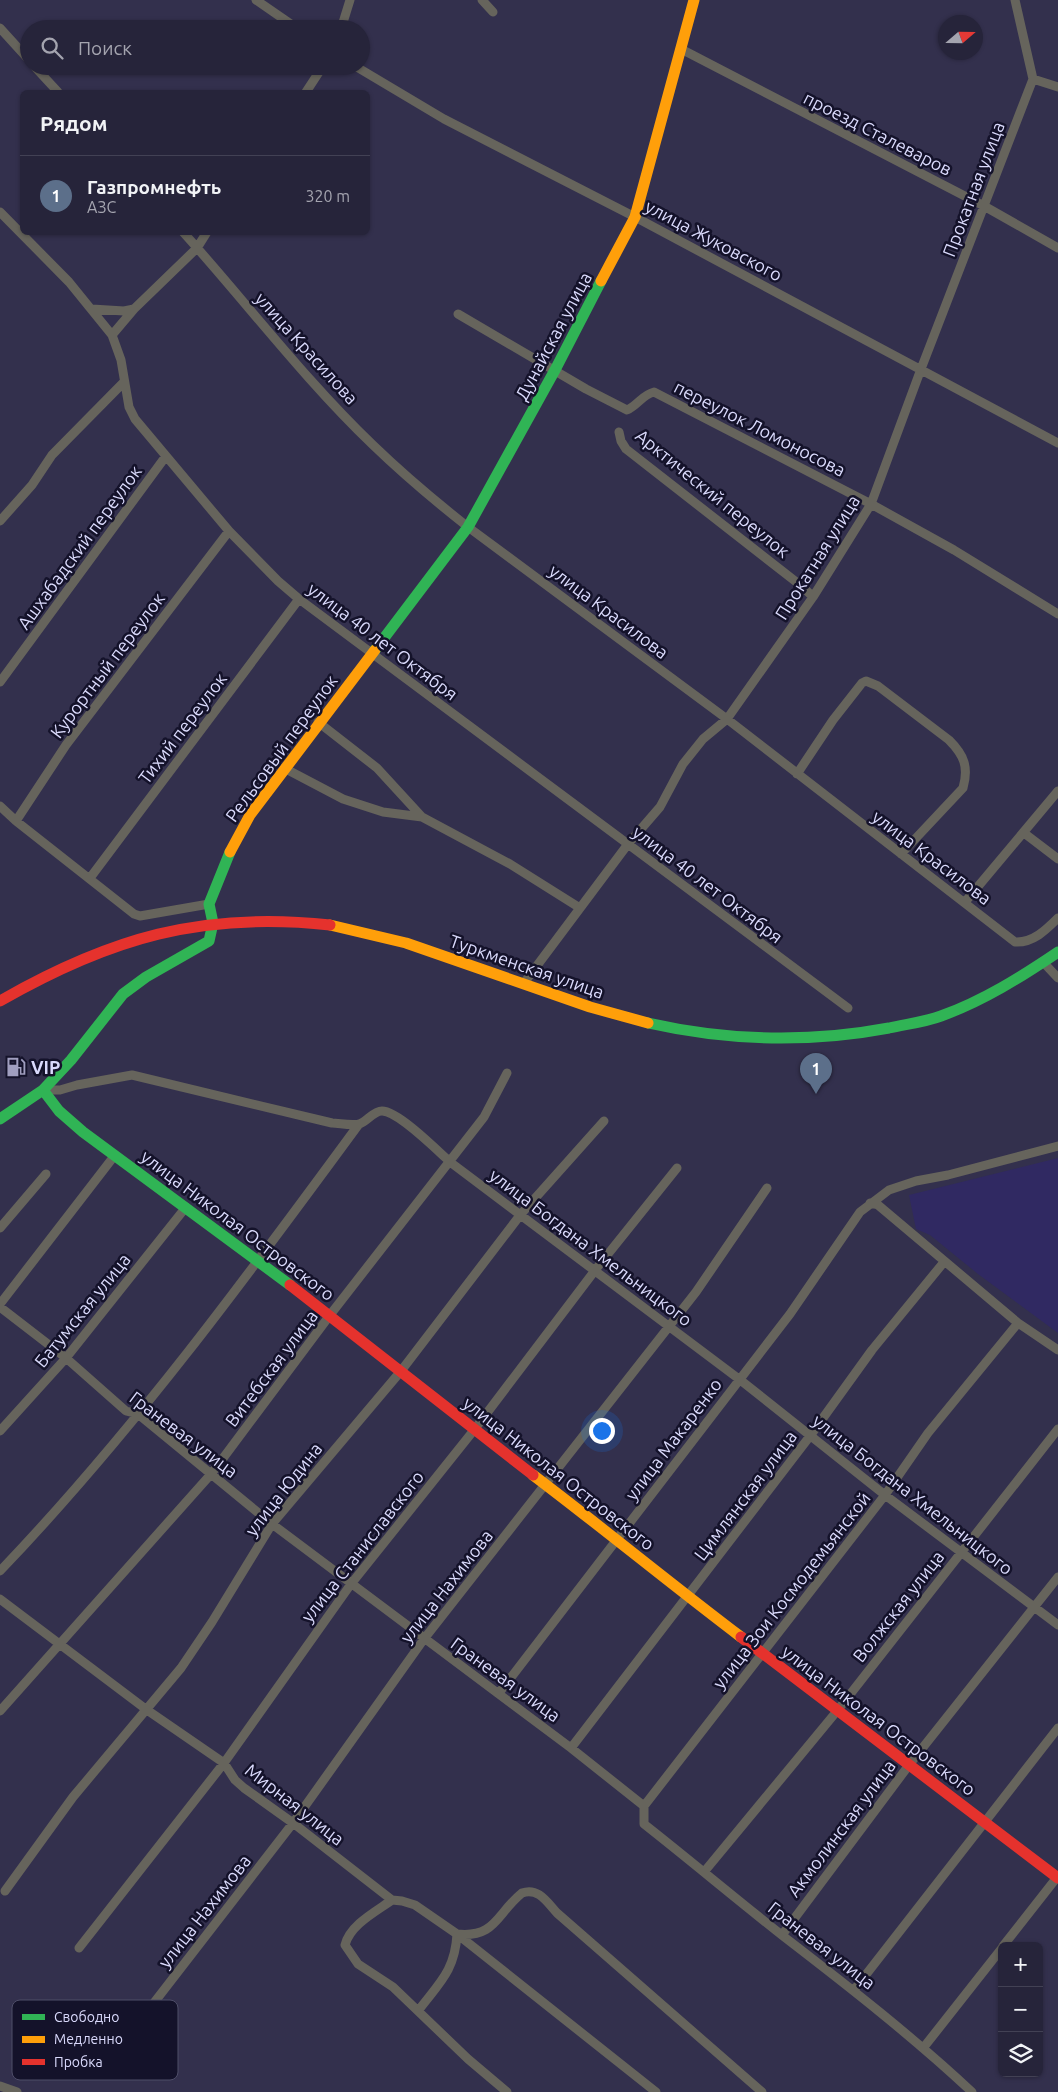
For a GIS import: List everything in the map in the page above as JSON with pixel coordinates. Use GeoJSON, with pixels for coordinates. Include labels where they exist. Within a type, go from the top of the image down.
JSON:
{"type":"FeatureCollection","features":[{"type":"Feature","properties":{"kind":"street"},"geometry":{"type":"LineString","coordinates":[[256,0],[285,20]]}},
{"type":"Feature","properties":{"kind":"street"},"geometry":{"type":"LineString","coordinates":[[344,20],[350,0]]}},
{"type":"Feature","properties":{"kind":"street"},"geometry":{"type":"LineString","coordinates":[[482,0],[493,12]]}},
{"type":"Feature","properties":{"kind":"street","name":"Дунайская улица"},"geometry":{"type":"LineString","coordinates":[[372,654],[468,527],[555,370],[636,217],[694,0]]}},
{"type":"Feature","properties":{"kind":"street"},"geometry":{"type":"LineString","coordinates":[[1015,0],[1033,79],[1058,87]]}},
{"type":"Feature","properties":{"kind":"street"},"geometry":{"type":"LineString","coordinates":[[0,28],[20,50]]}},
{"type":"Feature","properties":{"kind":"street","name":"проезд Сталеваров"},"geometry":{"type":"LineString","coordinates":[[681,49],[984,206],[1058,248]]}},
{"type":"Feature","properties":{"kind":"street"},"geometry":{"type":"LineString","coordinates":[[42,75],[56,90]]}},
{"type":"Feature","properties":{"kind":"street"},"geometry":{"type":"LineString","coordinates":[[307,90],[317,75]]}},
{"type":"Feature","properties":{"kind":"street","name":"улица Жуковского"},"geometry":{"type":"LineString","coordinates":[[369,75],[444,120],[636,217],[1058,443]]}},
{"type":"Feature","properties":{"kind":"street","name":"Прокатная улица"},"geometry":{"type":"LineString","coordinates":[[524,984],[628,844],[660,806],[683,764],[703,739],[727,719],[813,597],[871,504],[1033,79]]}},
{"type":"Feature","properties":{"kind":"street","name":"улица 40 лет Октября"},"geometry":{"type":"LineString","coordinates":[[0,212],[20,232]]}},
{"type":"Feature","properties":{"kind":"street","name":"улица 40 лет Октября"},"geometry":{"type":"LineString","coordinates":[[23,235],[69,282],[112,335],[121,360],[129,407],[135,419],[229,531],[278,581],[372,654],[848,1008]]}},
{"type":"Feature","properties":{"kind":"street","name":"улица Красилова"},"geometry":{"type":"LineString","coordinates":[[186,235],[310,378],[372,444],[468,527],[727,719],[1015,942],[1034,939],[1058,918]]}},
{"type":"Feature","properties":{"kind":"street"},"geometry":{"type":"LineString","coordinates":[[112,335],[134,309],[197,248],[205,235]]}},
{"type":"Feature","properties":{"kind":"street"},"geometry":{"type":"LineString","coordinates":[[92,309],[124,311],[134,309]]}},
{"type":"Feature","properties":{"kind":"street"},"geometry":{"type":"LineString","coordinates":[[458,314],[555,370]]}},
{"type":"Feature","properties":{"kind":"street","name":"переулок Ломоносова"},"geometry":{"type":"LineString","coordinates":[[555,370],[586,389],[627,410],[634,407],[647,394],[654,392],[871,504],[954,550],[1058,614]]}},
{"type":"Feature","properties":{"kind":"street"},"geometry":{"type":"LineString","coordinates":[[0,521],[32,485],[52,455],[124,382]]}},
{"type":"Feature","properties":{"kind":"street","name":"Арктический переулок"},"geometry":{"type":"LineString","coordinates":[[619,432],[621,442],[626,449],[813,597]]}},
{"type":"Feature","properties":{"kind":"street","name":"Ашхабадский переулок"},"geometry":{"type":"LineString","coordinates":[[0,682],[166,456]]}},
{"type":"Feature","properties":{"kind":"street","name":"Курортный переулок"},"geometry":{"type":"LineString","coordinates":[[16,821],[66,745],[229,531]]}},
{"type":"Feature","properties":{"kind":"street","name":"Тихий переулок"},"geometry":{"type":"LineString","coordinates":[[90,878],[300,599]]}},
{"type":"Feature","properties":{"kind":"street","name":"Рельсовый переулок"},"geometry":{"type":"LineString","coordinates":[[209,904],[226,862],[250,815],[318,722],[372,654]]}},
{"type":"Feature","properties":{"kind":"street"},"geometry":{"type":"LineString","coordinates":[[797,774],[833,720],[862,683],[866,681],[871,682],[886,692],[953,745],[963,760],[967,774],[962,788],[901,854]]}},
{"type":"Feature","properties":{"kind":"street"},"geometry":{"type":"LineString","coordinates":[[318,722],[377,768],[422,817],[510,864],[580,908]]}},
{"type":"Feature","properties":{"kind":"street"},"geometry":{"type":"LineString","coordinates":[[284,768],[343,799],[383,812],[422,817]]}},
{"type":"Feature","properties":{"kind":"street"},"geometry":{"type":"LineString","coordinates":[[965,902],[1058,791]]}},
{"type":"Feature","properties":{"kind":"street"},"geometry":{"type":"LineString","coordinates":[[0,806],[16,821],[127,909],[140,916],[209,904],[213,923],[209,941],[146,977],[123,994],[71,1060],[43,1090],[0,1119]]}},
{"type":"Feature","properties":{"kind":"street"},"geometry":{"type":"LineString","coordinates":[[1024,833],[1058,859]]}},
{"type":"Feature","properties":{"kind":"street","name":"Туркменская улица"},"geometry":{"type":"LineString","coordinates":[[0,1001],[48,974],[106,951],[161,934],[213,923],[291,921],[348,929],[412,945],[590,1007],[668,1028],[745,1037],[819,1039],[867,1033],[940,1016],[996,992],[1058,952]]}},
{"type":"Feature","properties":{"kind":"street"},"geometry":{"type":"LineString","coordinates":[[1043,962],[1058,978]]}},
{"type":"Feature","properties":{"kind":"street","name":"Витебская улица"},"geometry":{"type":"LineString","coordinates":[[0,1711],[212,1473],[330,1315],[484,1117],[507,1074]]}},
{"type":"Feature","properties":{"kind":"street"},"geometry":{"type":"LineString","coordinates":[[43,1090],[60,1090],[77,1084],[132,1075],[332,1123],[359,1124]]}},
{"type":"Feature","properties":{"kind":"street","name":"улица Николая Островского"},"geometry":{"type":"LineString","coordinates":[[43,1090],[59,1111],[82,1132],[330,1315],[474,1430],[618,1539],[688,1596],[1058,1877]]}},
{"type":"Feature","properties":{"kind":"street","name":"улица Богдана Хмельницкого"},"geometry":{"type":"LineString","coordinates":[[359,1124],[381,1111],[390,1113],[417,1133],[450,1162],[596,1269],[885,1495],[1058,1625]]}},
{"type":"Feature","properties":{"kind":"street","name":"улица Юдина"},"geometry":{"type":"LineString","coordinates":[[6,1891],[73,1796],[181,1668],[272,1524],[401,1371],[521,1214],[604,1121]]}},
{"type":"Feature","properties":{"kind":"street"},"geometry":{"type":"LineString","coordinates":[[0,1571],[52,1517],[138,1414],[258,1262],[359,1124]]}},
{"type":"Feature","properties":{"kind":"street","name":"улица Макаренко"},"geometry":{"type":"LineString","coordinates":[[499,1693],[790,1314],[860,1212],[889,1190],[916,1181],[948,1175],[1058,1146]]}},
{"type":"Feature","properties":{"kind":"street"},"geometry":{"type":"LineString","coordinates":[[0,1306],[115,1155]]}},
{"type":"Feature","properties":{"kind":"street","name":"улица Станиславского"},"geometry":{"type":"LineString","coordinates":[[79,1948],[150,1854],[224,1763],[352,1584],[474,1430],[596,1269],[677,1168]]}},
{"type":"Feature","properties":{"kind":"street"},"geometry":{"type":"LineString","coordinates":[[0,1228],[46,1174]]}},
{"type":"Feature","properties":{"kind":"street","name":"улица Нахимова"},"geometry":{"type":"LineString","coordinates":[[156,2000],[293,1823],[424,1639],[696,1292],[767,1188]]}},
{"type":"Feature","properties":{"kind":"street"},"geometry":{"type":"LineString","coordinates":[[870,1203],[878,1205],[1018,1323],[1058,1350]]}},
{"type":"Feature","properties":{"kind":"street","name":"Батумская улица"},"geometry":{"type":"LineString","coordinates":[[0,1432],[66,1358],[186,1208]]}},
{"type":"Feature","properties":{"kind":"street","name":"Цимлянская улица"},"geometry":{"type":"LineString","coordinates":[[571,1748],[810,1436],[872,1350],[944,1262]]}},
{"type":"Feature","properties":{"kind":"street","name":"Граневая улица"},"geometry":{"type":"LineString","coordinates":[[0,1306],[66,1358],[126,1411],[138,1414],[272,1524],[499,1693],[644,1806],[644,1824],[782,1935],[854,1990],[924,2048],[972,2092]]}},
{"type":"Feature","properties":{"kind":"street","name":"улица Зои Космодемьянской"},"geometry":{"type":"LineString","coordinates":[[644,1806],[885,1495],[928,1433],[1018,1323]]}},
{"type":"Feature","properties":{"kind":"street","name":"Волжская улица"},"geometry":{"type":"LineString","coordinates":[[704,1872],[837,1711],[1058,1429]]}},
{"type":"Feature","properties":{"kind":"street","name":"Акмолинская улица"},"geometry":{"type":"LineString","coordinates":[[782,1935],[909,1765],[1058,1577]]}},
{"type":"Feature","properties":{"kind":"street","name":"Мирная улица"},"geometry":{"type":"LineString","coordinates":[[0,1599],[147,1710],[224,1763],[235,1780],[244,1788],[293,1823],[392,1900],[415,1905],[456,1934],[656,2092]]}},
{"type":"Feature","properties":{"kind":"street"},"geometry":{"type":"LineString","coordinates":[[854,1990],[1058,1728]]}},
{"type":"Feature","properties":{"kind":"street"},"geometry":{"type":"LineString","coordinates":[[1006,1942],[1058,1877]]}},
{"type":"Feature","properties":{"kind":"street"},"geometry":{"type":"LineString","coordinates":[[418,2011],[451,1967],[456,1951],[456,1934],[472,1935],[481,1932],[495,1922],[522,1893],[527,1891],[535,1892],[564,1920],[762,2092]]}},
{"type":"Feature","properties":{"kind":"street"},"geometry":{"type":"LineString","coordinates":[[392,1900],[347,1936],[345,1945],[358,1964],[393,1987],[468,2059],[507,2092]]}},
{"type":"Feature","properties":{"kind":"street"},"geometry":{"type":"LineString","coordinates":[[924,2048],[998,1952]]}},
{"type":"Feature","properties":{"kind":"street"},"geometry":{"type":"LineString","coordinates":[[0,2086],[17,2092]]}},
{"type":"Feature","properties":{"kind":"shaded area"},"geometry":{"type":"Polygon","coordinates":[[[1058,1158],[1058,1333],[978,1274],[930,1235],[916,1229],[909,1195],[1058,1158]]]}},
{"type":"Feature","properties":{"kind":"traffic: fast"},"geometry":{"type":"LineString","coordinates":[[375,650],[468,527],[555,370],[601,281]]}},
{"type":"Feature","properties":{"kind":"traffic: fast"},"geometry":{"type":"LineString","coordinates":[[0,1119],[43,1090],[71,1060],[123,994],[146,977],[209,941],[213,923],[209,904],[230,852]]}},
{"type":"Feature","properties":{"kind":"traffic: fast"},"geometry":{"type":"LineString","coordinates":[[648,1023],[708,1033],[768,1038],[829,1036],[889,1028],[935,1018],[957,1010],[987,996],[1058,952]]}},
{"type":"Feature","properties":{"kind":"traffic: fast"},"geometry":{"type":"LineString","coordinates":[[43,1090],[59,1111],[83,1132],[290,1285]]}},
{"type":"Feature","properties":{"kind":"traffic: slow"},"geometry":{"type":"LineString","coordinates":[[601,281],[635,217],[694,0]]}},
{"type":"Feature","properties":{"kind":"traffic: slow"},"geometry":{"type":"LineString","coordinates":[[230,852],[250,815],[375,650]]}},
{"type":"Feature","properties":{"kind":"traffic: slow"},"geometry":{"type":"LineString","coordinates":[[330,925],[406,943],[590,1007],[648,1023]]}},
{"type":"Feature","properties":{"kind":"traffic: slow"},"geometry":{"type":"LineString","coordinates":[[533,1475],[741,1637]]}},
{"type":"Feature","properties":{"kind":"traffic: jam"},"geometry":{"type":"LineString","coordinates":[[0,1001],[80,961],[158,934],[198,926],[240,922],[330,925]]}},
{"type":"Feature","properties":{"kind":"traffic: jam"},"geometry":{"type":"LineString","coordinates":[[290,1285],[533,1475]]}},
{"type":"Feature","properties":{"kind":"traffic: jam"},"geometry":{"type":"LineString","coordinates":[[741,1637],[1058,1878]]}},
{"type":"Feature","properties":{"kind":"place","name":"VIP"},"geometry":{"type":"Point","coordinates":[16,1067]}},
{"type":"Feature","properties":{"kind":"place","name":"Газпромнефть"},"geometry":{"type":"Point","coordinates":[816,1094]}}]}
